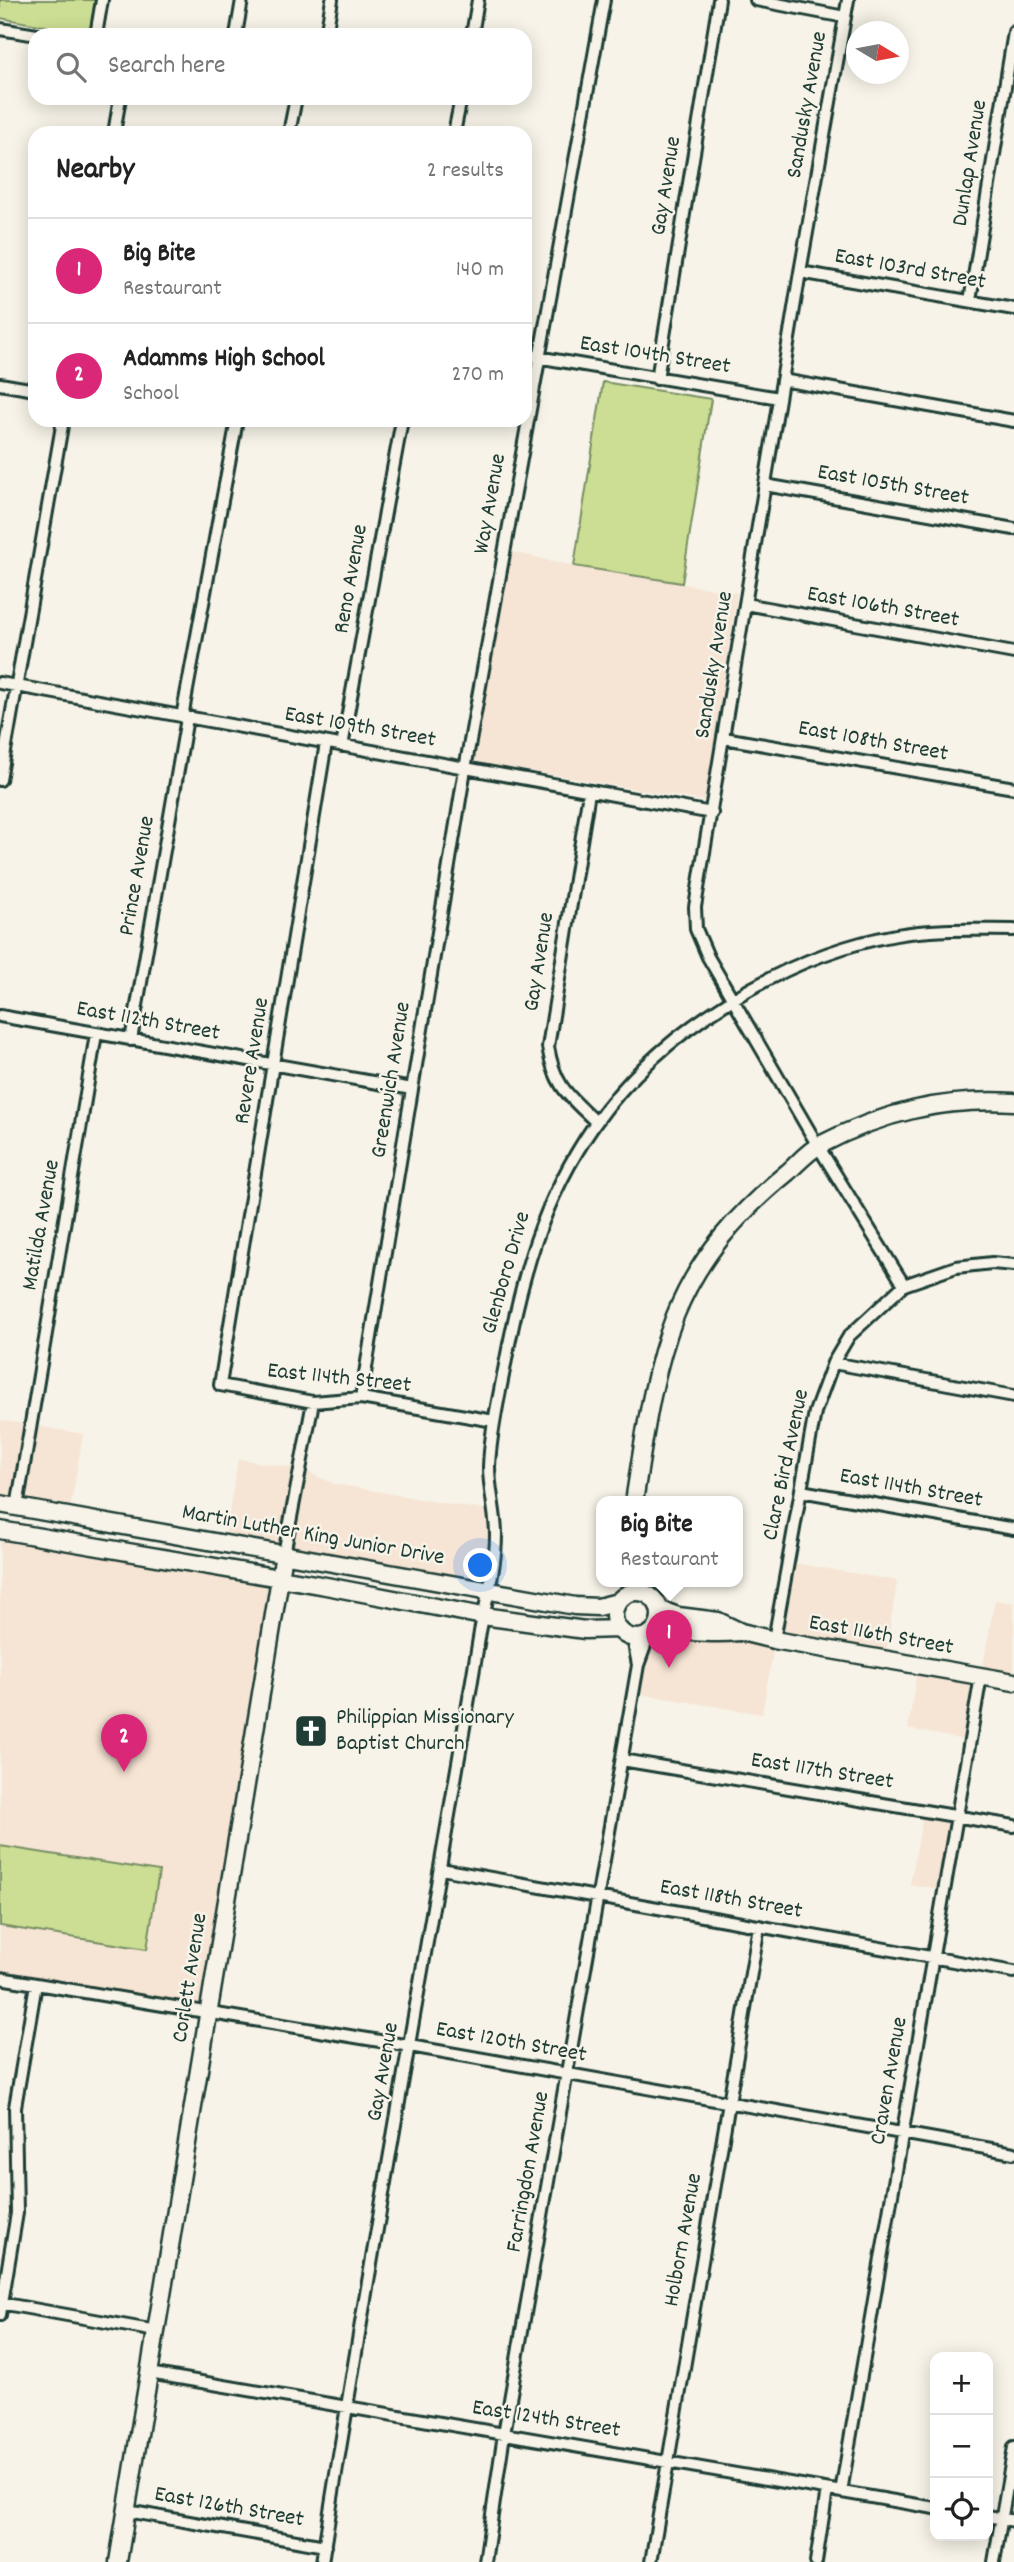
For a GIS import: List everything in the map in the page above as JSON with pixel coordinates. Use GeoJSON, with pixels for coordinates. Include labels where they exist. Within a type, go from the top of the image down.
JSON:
{"type":"FeatureCollection","features":[{"type":"Feature","properties":{"kind":"main road"},"geometry":{"type":"LineString","coordinates":[[635,1496],[655,1379],[675,1315],[714,1244],[749,1204],[818,1146],[888,1117],[938,1103],[975,1100],[1014,1102]]}},
{"type":"Feature","properties":{"kind":"main road","name":"Martin Luther King Junior Drive"},"geometry":{"type":"LineString","coordinates":[[8,1505],[575,1606],[598,1607],[630,1590]]}},
{"type":"Feature","properties":{"kind":"main road","name":"Martin Luther King Junior Drive"},"geometry":{"type":"LineString","coordinates":[[0,1530],[483,1616],[585,1630],[618,1629]]}},
{"type":"Feature","properties":{"kind":"main road","name":"Corlett Avenue"},"geometry":{"type":"LineString","coordinates":[[118,2562],[284,1554]]}},
{"type":"Feature","properties":{"kind":"main road"},"geometry":{"type":"LineString","coordinates":[[630,1590],[654,1598],[660,1610],[661,1617],[653,1632],[633,1638],[618,1629],[614,1613],[630,1590]]}},
{"type":"Feature","properties":{"kind":"main road","name":"East 116th Street"},"geometry":{"type":"LineString","coordinates":[[660,1610],[718,1621],[741,1632],[774,1640],[1014,1682]]}},
{"type":"Feature","properties":{"kind":"main road","name":"East 116th Street"},"geometry":{"type":"LineString","coordinates":[[653,1632],[675,1629],[716,1634],[741,1632]]}},
{"type":"Feature","properties":{"kind":"street"},"geometry":{"type":"LineString","coordinates":[[97,28],[102,0]]}},
{"type":"Feature","properties":{"kind":"street"},"geometry":{"type":"LineString","coordinates":[[237,28],[242,0]]}},
{"type":"Feature","properties":{"kind":"street"},"geometry":{"type":"LineString","coordinates":[[327,28],[332,0]]}},
{"type":"Feature","properties":{"kind":"street"},"geometry":{"type":"LineString","coordinates":[[473,28],[478,0]]}},
{"type":"Feature","properties":{"kind":"street","name":"Way Avenue"},"geometry":{"type":"LineString","coordinates":[[532,397],[604,0]]}},
{"type":"Feature","properties":{"kind":"street","name":"Gay Avenue"},"geometry":{"type":"LineString","coordinates":[[657,379],[719,0]]}},
{"type":"Feature","properties":{"kind":"street"},"geometry":{"type":"LineString","coordinates":[[756,0],[845,17]]}},
{"type":"Feature","properties":{"kind":"street","name":"Sandusky Avenue"},"geometry":{"type":"LineString","coordinates":[[848,0],[695,907],[696,929],[708,957],[818,1146],[904,1285]]}},
{"type":"Feature","properties":{"kind":"street"},"geometry":{"type":"LineString","coordinates":[[0,29],[28,34]]}},
{"type":"Feature","properties":{"kind":"street","name":"Dunlap Avenue"},"geometry":{"type":"LineString","coordinates":[[970,301],[1014,32]]}},
{"type":"Feature","properties":{"kind":"street"},"geometry":{"type":"LineString","coordinates":[[115,126],[119,105]]}},
{"type":"Feature","properties":{"kind":"street"},"geometry":{"type":"LineString","coordinates":[[290,126],[295,105]]}},
{"type":"Feature","properties":{"kind":"street"},"geometry":{"type":"LineString","coordinates":[[455,126],[460,105]]}},
{"type":"Feature","properties":{"kind":"street","name":"East 103rd Street"},"geometry":{"type":"LineString","coordinates":[[800,272],[1014,309]]}},
{"type":"Feature","properties":{"kind":"street","name":"East 104th Street"},"geometry":{"type":"LineString","coordinates":[[532,356],[779,398]]}},
{"type":"Feature","properties":{"kind":"street"},"geometry":{"type":"LineString","coordinates":[[782,380],[1014,421]]}},
{"type":"Feature","properties":{"kind":"street"},"geometry":{"type":"LineString","coordinates":[[0,384],[28,389]]}},
{"type":"Feature","properties":{"kind":"street"},"geometry":{"type":"LineString","coordinates":[[0,780],[62,427]]}},
{"type":"Feature","properties":{"kind":"street","name":"Prince Avenue"},"geometry":{"type":"LineString","coordinates":[[131,1040],[236,427]]}},
{"type":"Feature","properties":{"kind":"street","name":"Reno Avenue"},"geometry":{"type":"LineString","coordinates":[[342,746],[401,427]]}},
{"type":"Feature","properties":{"kind":"street","name":"Way Avenue"},"geometry":{"type":"LineString","coordinates":[[465,769],[527,427]]}},
{"type":"Feature","properties":{"kind":"street","name":"East 105th Street"},"geometry":{"type":"LineString","coordinates":[[765,485],[1014,528]]}},
{"type":"Feature","properties":{"kind":"street","name":"East 106th Street"},"geometry":{"type":"LineString","coordinates":[[745,604],[1014,653]]}},
{"type":"Feature","properties":{"kind":"street","name":"East 109th Street"},"geometry":{"type":"LineString","coordinates":[[0,683],[712,813]]}},
{"type":"Feature","properties":{"kind":"street","name":"East 108th Street"},"geometry":{"type":"LineString","coordinates":[[724,738],[1014,788]]}},
{"type":"Feature","properties":{"kind":"street","name":"Revere Avenue"},"geometry":{"type":"LineString","coordinates":[[220,1385],[326,743]]}},
{"type":"Feature","properties":{"kind":"street","name":"Greenwich Avenue"},"geometry":{"type":"LineString","coordinates":[[361,1398],[465,769]]}},
{"type":"Feature","properties":{"kind":"street","name":"Gay Avenue"},"geometry":{"type":"LineString","coordinates":[[589,792],[548,1047],[552,1072],[568,1095],[596,1122]]}},
{"type":"Feature","properties":{"kind":"street","name":"Glenboro Drive"},"geometry":{"type":"LineString","coordinates":[[488,1589],[496,1537],[489,1468],[494,1421],[517,1301],[528,1259],[548,1206],[596,1122],[669,1044],[733,998],[848,946],[901,934],[1014,930]]}},
{"type":"Feature","properties":{"kind":"street","name":"East 112th Street"},"geometry":{"type":"LineString","coordinates":[[0,1016],[412,1089]]}},
{"type":"Feature","properties":{"kind":"street","name":"Matilda Avenue"},"geometry":{"type":"LineString","coordinates":[[8,1505],[96,1034]]}},
{"type":"Feature","properties":{"kind":"street"},"geometry":{"type":"LineString","coordinates":[[904,1285],[956,1267],[992,1262],[1014,1265]]}},
{"type":"Feature","properties":{"kind":"street","name":"Clare Bird Avenue"},"geometry":{"type":"LineString","coordinates":[[774,1640],[815,1412],[833,1363],[849,1336],[904,1285]]}},
{"type":"Feature","properties":{"kind":"street"},"geometry":{"type":"LineString","coordinates":[[833,1363],[1014,1396]]}},
{"type":"Feature","properties":{"kind":"street","name":"East 114th Street"},"geometry":{"type":"LineString","coordinates":[[220,1385],[313,1402],[361,1398],[494,1421]]}},
{"type":"Feature","properties":{"kind":"street","name":"Corlett Avenue"},"geometry":{"type":"LineString","coordinates":[[284,1554],[313,1402]]}},
{"type":"Feature","properties":{"kind":"street","name":"East 114th Street"},"geometry":{"type":"LineString","coordinates":[[801,1491],[1014,1529]]}},
{"type":"Feature","properties":{"kind":"street","name":"Gay Avenue"},"geometry":{"type":"LineString","coordinates":[[322,2562],[346,2408],[488,1589]]}},
{"type":"Feature","properties":{"kind":"street","name":"Farringdon Avenue"},"geometry":{"type":"LineString","coordinates":[[485,2562],[504,2434],[638,1665],[653,1632]]}},
{"type":"Feature","properties":{"kind":"street","name":"Farringdon Avenue"},"geometry":{"type":"LineString","coordinates":[[633,1638],[638,1665]]}},
{"type":"Feature","properties":{"kind":"street","name":"Craven Avenue"},"geometry":{"type":"LineString","coordinates":[[841,2492],[981,1676]]}},
{"type":"Feature","properties":{"kind":"street","name":"East 117th Street"},"geometry":{"type":"LineString","coordinates":[[622,1760],[1014,1826]]}},
{"type":"Feature","properties":{"kind":"street","name":"East 118th Street"},"geometry":{"type":"LineString","coordinates":[[441,1869],[1014,1972]]}},
{"type":"Feature","properties":{"kind":"street","name":"Holborn Avenue"},"geometry":{"type":"LineString","coordinates":[[651,2562],[759,1926]]}},
{"type":"Feature","properties":{"kind":"street","name":"East 120th Street"},"geometry":{"type":"LineString","coordinates":[[0,1978],[410,2046],[1014,2153]]}},
{"type":"Feature","properties":{"kind":"street"},"geometry":{"type":"LineString","coordinates":[[36,1984],[15,2107],[17,2213],[1,2307],[156,2331]]}},
{"type":"Feature","properties":{"kind":"street","name":"East 124th Street"},"geometry":{"type":"LineString","coordinates":[[149,2373],[930,2507]]}},
{"type":"Feature","properties":{"kind":"street"},"geometry":{"type":"LineString","coordinates":[[995,2562],[1014,2446]]}},
{"type":"Feature","properties":{"kind":"street"},"geometry":{"type":"LineString","coordinates":[[816,2562],[827,2490]]}},
{"type":"Feature","properties":{"kind":"street","name":"East 126th Street"},"geometry":{"type":"LineString","coordinates":[[127,2511],[325,2546]]}},
{"type":"Feature","properties":{"kind":"street"},"geometry":{"type":"LineString","coordinates":[[993,2517],[1014,2521]]}},
{"type":"Feature","properties":{"kind":"shaded area"},"geometry":{"type":"Polygon","coordinates":[[[512,552],[574,566],[737,593],[705,801],[473,761],[512,552]]]}},
{"type":"Feature","properties":{"kind":"shaded area"},"geometry":{"type":"Polygon","coordinates":[[[0,1420],[83,1434],[69,1516],[0,1504],[0,1420]]]}},
{"type":"Feature","properties":{"kind":"shaded area"},"geometry":{"type":"Polygon","coordinates":[[[238,1459],[300,1469],[335,1484],[494,1512],[488,1589],[224,1544],[238,1459]]]}},
{"type":"Feature","properties":{"kind":"shaded area"},"geometry":{"type":"Polygon","coordinates":[[[0,1530],[280,1578],[208,2014],[0,1978],[0,1530]]]}},
{"type":"Feature","properties":{"kind":"shaded area"},"geometry":{"type":"Polygon","coordinates":[[[788,1562],[897,1581],[885,1659],[775,1640],[762,1714],[634,1693],[649,1635],[774,1640],[788,1562]]]}},
{"type":"Feature","properties":{"kind":"shaded area"},"geometry":{"type":"Polygon","coordinates":[[[995,1600],[1014,1603],[1014,1682],[981,1676],[995,1600]]]}},
{"type":"Feature","properties":{"kind":"shaded area"},"geometry":{"type":"Polygon","coordinates":[[[918,1665],[981,1676],[970,1741],[908,1729],[918,1665]]]}},
{"type":"Feature","properties":{"kind":"shaded area"},"geometry":{"type":"Polygon","coordinates":[[[924,1811],[957,1816],[944,1890],[910,1884],[924,1811]]]}},
{"type":"Feature","properties":{"kind":"green space"},"geometry":{"type":"Polygon","coordinates":[[[0,0],[95,0],[91,28],[56,28],[0,18],[0,0]]]}},
{"type":"Feature","properties":{"kind":"green space"},"geometry":{"type":"Polygon","coordinates":[[[603,382],[711,399],[682,583],[574,566],[603,382]]]}},
{"type":"Feature","properties":{"kind":"green space"},"geometry":{"type":"Polygon","coordinates":[[[0,1846],[159,1871],[147,1949],[0,1926],[0,1846]]]}},
{"type":"Feature","properties":{"kind":"place","name":"Big Bite"},"geometry":{"type":"Point","coordinates":[669,1668]}},
{"type":"Feature","properties":{"kind":"place","name":"Philippian Missionary Baptist Church"},"geometry":{"type":"Point","coordinates":[311,1731]}},
{"type":"Feature","properties":{"kind":"place","name":"Adamms High School"},"geometry":{"type":"Point","coordinates":[124,1772]}}]}
